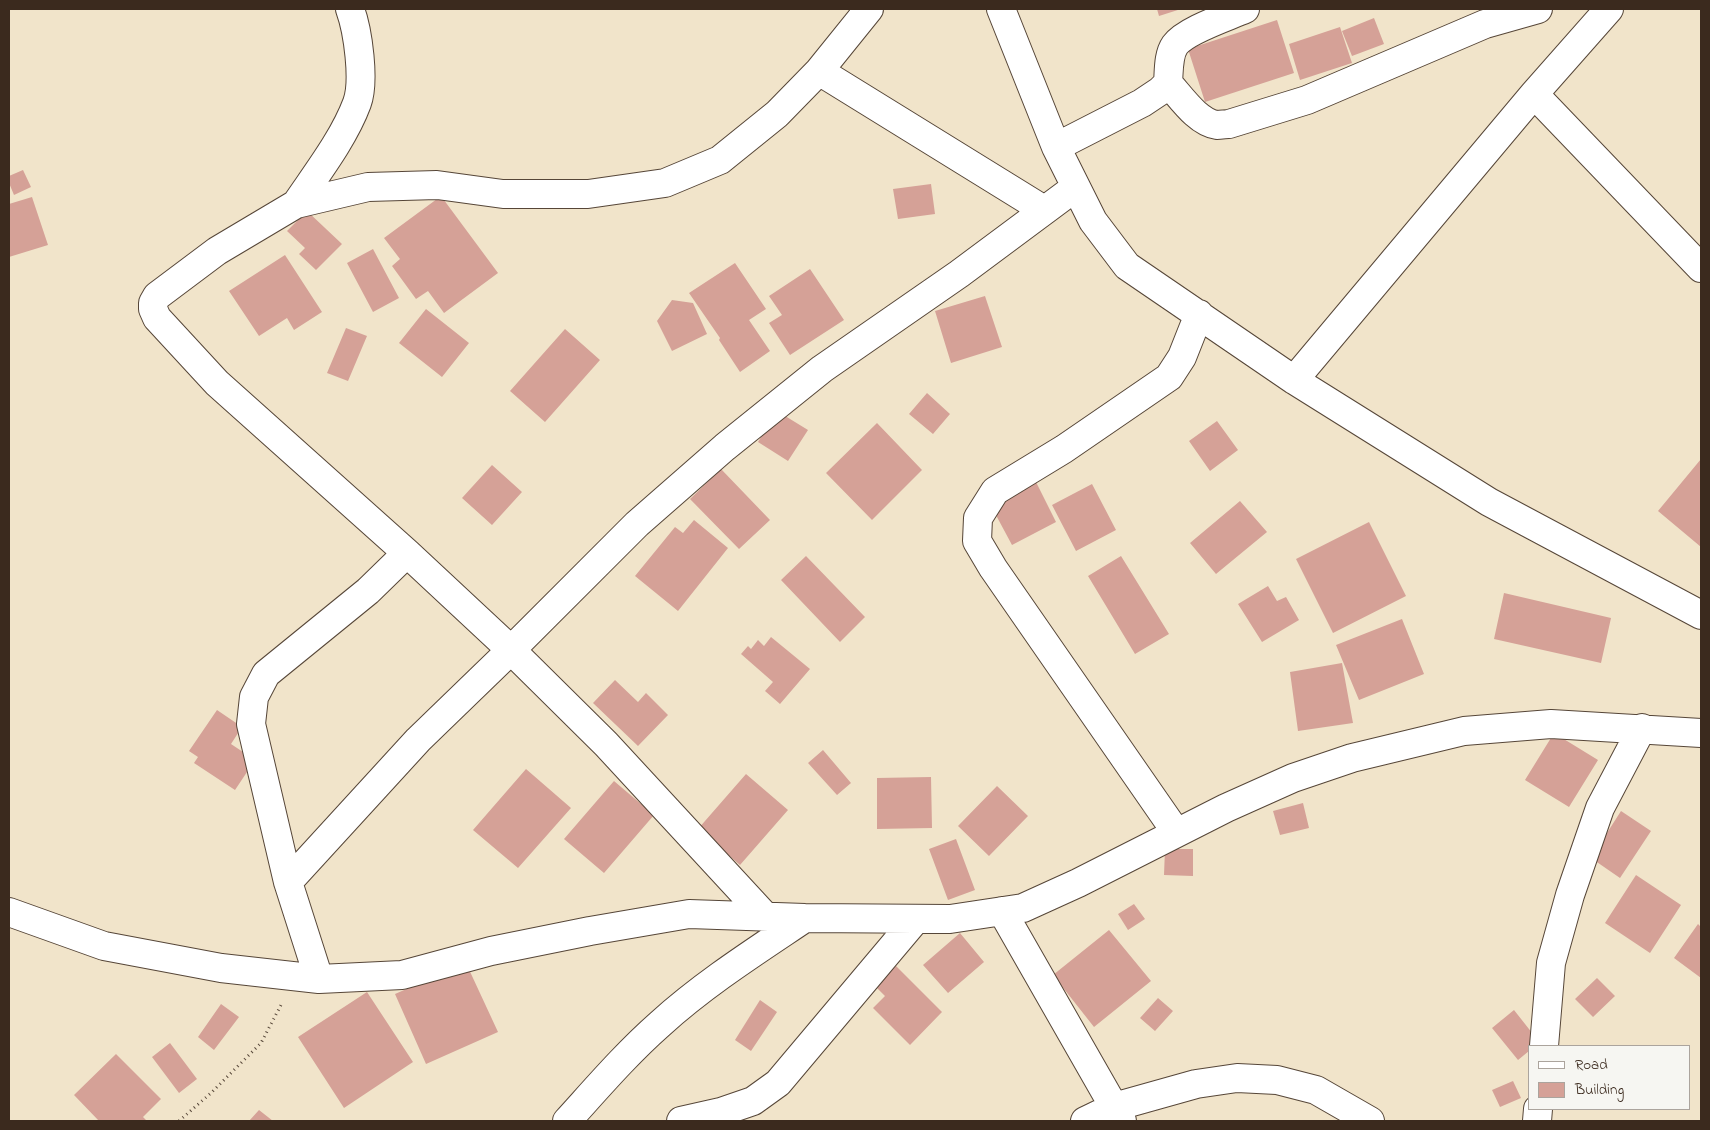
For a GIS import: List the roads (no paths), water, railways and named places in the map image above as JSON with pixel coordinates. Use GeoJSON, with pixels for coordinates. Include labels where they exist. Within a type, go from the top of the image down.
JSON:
{"type":"FeatureCollection","features":[{"type":"Feature","properties":{"kind":"street"},"geometry":{"type":"LineString","coordinates":[[296,204],[334,148],[358,102],[361,82],[360,59],[350,9]]}},
{"type":"Feature","properties":{"kind":"street"},"geometry":{"type":"LineString","coordinates":[[764,915],[606,744],[511,650],[407,553],[217,383],[157,318],[153,309],[153,302],[157,296],[172,284],[217,251],[296,204],[368,187],[436,185],[503,194],[588,194],[665,183],[720,160],[776,114],[819,71],[869,9]]}},
{"type":"Feature","properties":{"kind":"street"},"geometry":{"type":"LineString","coordinates":[[1001,9],[1056,147],[1093,221],[1126,266],[1294,380],[1489,502],[1701,616]]}},
{"type":"Feature","properties":{"kind":"street"},"geometry":{"type":"LineString","coordinates":[[1056,147],[1142,103],[1160,91],[1168,83],[1169,60],[1175,45],[1187,35],[1245,9]]}},
{"type":"Feature","properties":{"kind":"street"},"geometry":{"type":"LineString","coordinates":[[1168,83],[1194,112],[1206,121],[1217,125],[1229,124],[1307,100],[1485,24],[1538,9]]}},
{"type":"Feature","properties":{"kind":"street"},"geometry":{"type":"LineString","coordinates":[[1294,380],[1534,94],[1609,9]]}},
{"type":"Feature","properties":{"kind":"street"},"geometry":{"type":"LineString","coordinates":[[819,71],[1044,210]]}},
{"type":"Feature","properties":{"kind":"street"},"geometry":{"type":"LineString","coordinates":[[1534,94],[1701,268]]}},
{"type":"Feature","properties":{"kind":"street"},"geometry":{"type":"LineString","coordinates":[[288,882],[418,740],[637,524],[725,447],[822,369],[959,274],[1076,186]]}},
{"type":"Feature","properties":{"kind":"street"},"geometry":{"type":"LineString","coordinates":[[1176,832],[993,568],[977,541],[977,534],[978,518],[995,491],[1064,449],[1169,377],[1182,357],[1199,314]]}},
{"type":"Feature","properties":{"kind":"street"},"geometry":{"type":"LineString","coordinates":[[308,978],[288,882],[251,724],[254,697],[266,674],[368,591],[407,553]]}},
{"type":"Feature","properties":{"kind":"street"},"geometry":{"type":"LineString","coordinates":[[9,912],[104,946],[221,968],[308,978],[402,975],[491,951],[689,914],[764,915],[805,918],[950,919],[1023,908],[1176,832],[1293,778],[1352,758],[1464,730],[1551,724],[1701,733]]}},
{"type":"Feature","properties":{"kind":"street"},"geometry":{"type":"LineString","coordinates":[[1544,1045],[1551,963],[1570,895],[1600,808],[1642,728]]}},
{"type":"Feature","properties":{"kind":"street"},"geometry":{"type":"LineString","coordinates":[[1002,911],[1118,1114]]}},
{"type":"Feature","properties":{"kind":"street"},"geometry":{"type":"LineString","coordinates":[[567,1121],[610,1073],[660,1024],[734,966],[805,918]]}},
{"type":"Feature","properties":{"kind":"street"},"geometry":{"type":"LineString","coordinates":[[681,1121],[721,1112],[753,1101],[778,1083],[916,919]]}},
{"type":"Feature","properties":{"kind":"street"},"geometry":{"type":"LineString","coordinates":[[1085,1121],[1118,1114],[1196,1084],[1238,1078],[1277,1080],[1316,1090],[1370,1121]]}}]}
